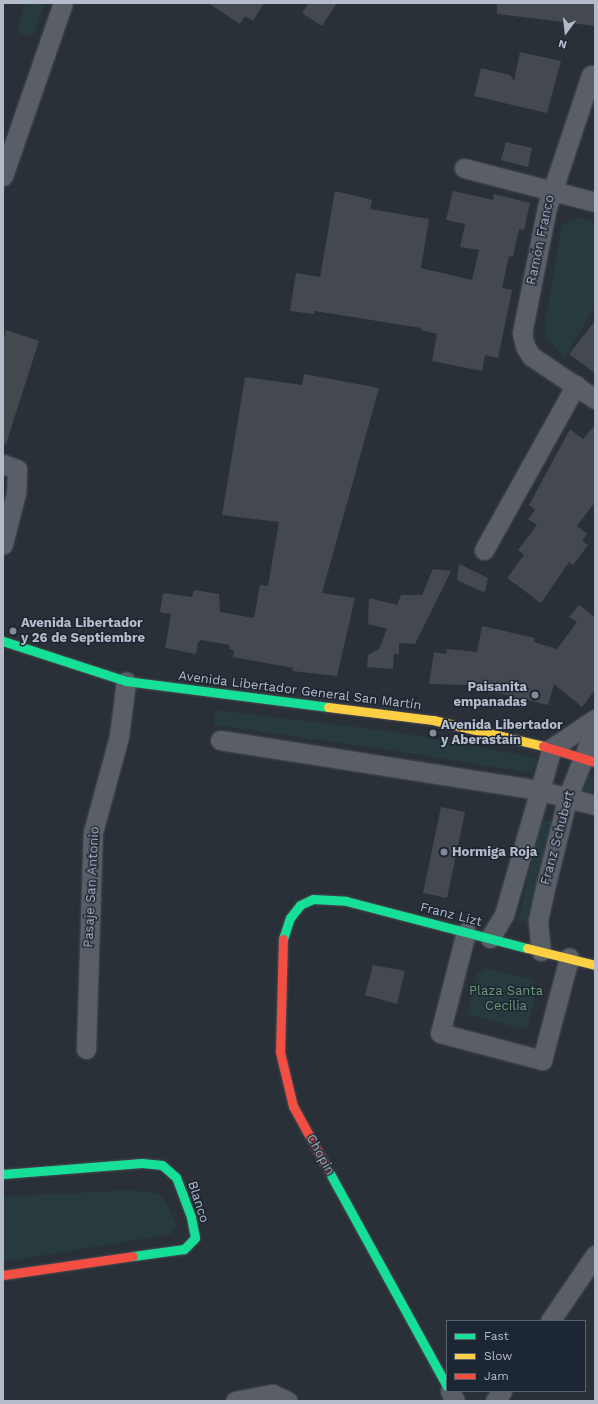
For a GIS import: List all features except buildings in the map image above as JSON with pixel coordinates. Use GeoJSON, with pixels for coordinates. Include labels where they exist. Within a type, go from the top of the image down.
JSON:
{"type":"FeatureCollection","features":[{"type":"Feature","properties":{"kind":"street"},"geometry":{"type":"LineString","coordinates":[[3,176],[62,3]]}},
{"type":"Feature","properties":{"kind":"street","name":"Ramón Franco"},"geometry":{"type":"LineString","coordinates":[[591,75],[552,189],[522,333],[525,346],[531,356],[576,385],[595,400]]}},
{"type":"Feature","properties":{"kind":"street"},"geometry":{"type":"LineString","coordinates":[[464,168],[552,189],[595,202]]}},
{"type":"Feature","properties":{"kind":"street"},"geometry":{"type":"LineString","coordinates":[[484,550],[576,385]]}},
{"type":"Feature","properties":{"kind":"street"},"geometry":{"type":"LineString","coordinates":[[3,464],[17,469],[16,493],[3,544]]}},
{"type":"Feature","properties":{"kind":"street","name":"Avenida Libertador General San Martín"},"geometry":{"type":"LineString","coordinates":[[3,640],[126,681],[433,720],[552,748],[589,760]]}},
{"type":"Feature","properties":{"kind":"street","name":"Pasaje San Antonio"},"geometry":{"type":"LineString","coordinates":[[86,1049],[92,832],[119,736],[126,681]]}},
{"type":"Feature","properties":{"kind":"street"},"geometry":{"type":"LineString","coordinates":[[490,938],[504,915],[538,790],[552,748],[595,719]]}},
{"type":"Feature","properties":{"kind":"street","name":"Franz Schubert"},"geometry":{"type":"LineString","coordinates":[[541,951],[538,921],[568,796],[589,760],[595,728]]}},
{"type":"Feature","properties":{"kind":"street"},"geometry":{"type":"LineString","coordinates":[[220,740],[538,790],[568,796],[595,805]]}},
{"type":"Feature","properties":{"kind":"street","name":"Franz Lizt"},"geometry":{"type":"LineString","coordinates":[[300,905],[313,899],[346,901],[595,965]]}},
{"type":"Feature","properties":{"kind":"street","name":"Chopin"},"geometry":{"type":"LineString","coordinates":[[300,905],[290,918],[283,937],[280,1052],[293,1106],[446,1384]]}},
{"type":"Feature","properties":{"kind":"street"},"geometry":{"type":"LineString","coordinates":[[466,932],[440,1033],[542,1060],[569,958]]}},
{"type":"Feature","properties":{"kind":"street","name":"Blanco"},"geometry":{"type":"LineString","coordinates":[[3,1174],[142,1163],[162,1165],[176,1177],[191,1216],[195,1238],[184,1249],[3,1275]]}},
{"type":"Feature","properties":{"kind":"street"},"geometry":{"type":"LineString","coordinates":[[551,1320],[595,1255]]}},
{"type":"Feature","properties":{"kind":"street"},"geometry":{"type":"LineString","coordinates":[[450,1392],[455,1401]]}},
{"type":"Feature","properties":{"kind":"street"},"geometry":{"type":"LineString","coordinates":[[495,1401],[501,1392]]}},
{"type":"Feature","properties":{"kind":"street"},"geometry":{"type":"LineString","coordinates":[[235,1401],[272,1394],[288,1401]]}},
{"type":"Feature","properties":{"kind":"green space"},"geometry":{"type":"Polygon","coordinates":[[[26,3],[44,3],[36,31],[30,36],[21,34],[18,25],[26,3]]]}},
{"type":"Feature","properties":{"kind":"green space"},"geometry":{"type":"Polygon","coordinates":[[[580,217],[595,223],[595,305],[565,359],[547,338],[544,327],[562,225],[580,217]]]}},
{"type":"Feature","properties":{"kind":"green space"},"geometry":{"type":"Polygon","coordinates":[[[215,710],[397,732],[537,758],[532,773],[383,749],[214,725],[215,710]]]}},
{"type":"Feature","properties":{"kind":"green space"},"geometry":{"type":"Polygon","coordinates":[[[588,776],[595,778],[595,795],[583,791],[588,776]]]}},
{"type":"Feature","properties":{"kind":"green space"},"geometry":{"type":"Polygon","coordinates":[[[542,820],[552,821],[530,923],[518,920],[542,820]]]}},
{"type":"Feature","properties":{"kind":"green space","name":"Plaza Santa Cecilia"},"geometry":{"type":"Polygon","coordinates":[[[485,968],[533,980],[537,988],[528,1026],[523,1029],[470,1015],[468,1011],[477,974],[485,968]]]}},
{"type":"Feature","properties":{"kind":"green space"},"geometry":{"type":"Polygon","coordinates":[[[128,1190],[157,1193],[164,1199],[177,1226],[171,1234],[3,1262],[3,1197],[128,1190]]]}},
{"type":"Feature","properties":{"kind":"traffic: fast"},"geometry":{"type":"LineString","coordinates":[[3,641],[126,681],[328,707]]}},
{"type":"Feature","properties":{"kind":"traffic: fast"},"geometry":{"type":"LineString","coordinates":[[283,939],[290,918],[300,905],[313,899],[346,901],[527,948]]}},
{"type":"Feature","properties":{"kind":"traffic: fast"},"geometry":{"type":"LineString","coordinates":[[3,1174],[142,1163],[162,1165],[176,1177],[191,1217],[195,1238],[184,1249],[133,1256]]}},
{"type":"Feature","properties":{"kind":"traffic: fast"},"geometry":{"type":"LineString","coordinates":[[327,1168],[446,1384]]}},
{"type":"Feature","properties":{"kind":"traffic: slow"},"geometry":{"type":"LineString","coordinates":[[328,707],[433,720],[543,746]]}},
{"type":"Feature","properties":{"kind":"traffic: slow"},"geometry":{"type":"LineString","coordinates":[[527,948],[595,965]]}},
{"type":"Feature","properties":{"kind":"traffic: jam"},"geometry":{"type":"LineString","coordinates":[[543,746],[595,762]]}},
{"type":"Feature","properties":{"kind":"traffic: jam"},"geometry":{"type":"LineString","coordinates":[[283,939],[280,1052],[293,1106],[327,1168]]}},
{"type":"Feature","properties":{"kind":"traffic: jam"},"geometry":{"type":"LineString","coordinates":[[3,1275],[133,1256]]}},
{"type":"Feature","properties":{"kind":"place","name":"Avenida Libertador y 26 de Septiembre"},"geometry":{"type":"Point","coordinates":[13,631]}},
{"type":"Feature","properties":{"kind":"place","name":"Paisanita empanadas"},"geometry":{"type":"Point","coordinates":[535,695]}},
{"type":"Feature","properties":{"kind":"place","name":"Avenida Libertador y Aberastain"},"geometry":{"type":"Point","coordinates":[433,733]}},
{"type":"Feature","properties":{"kind":"place","name":"Hormiga Roja"},"geometry":{"type":"Point","coordinates":[444,852]}}]}
